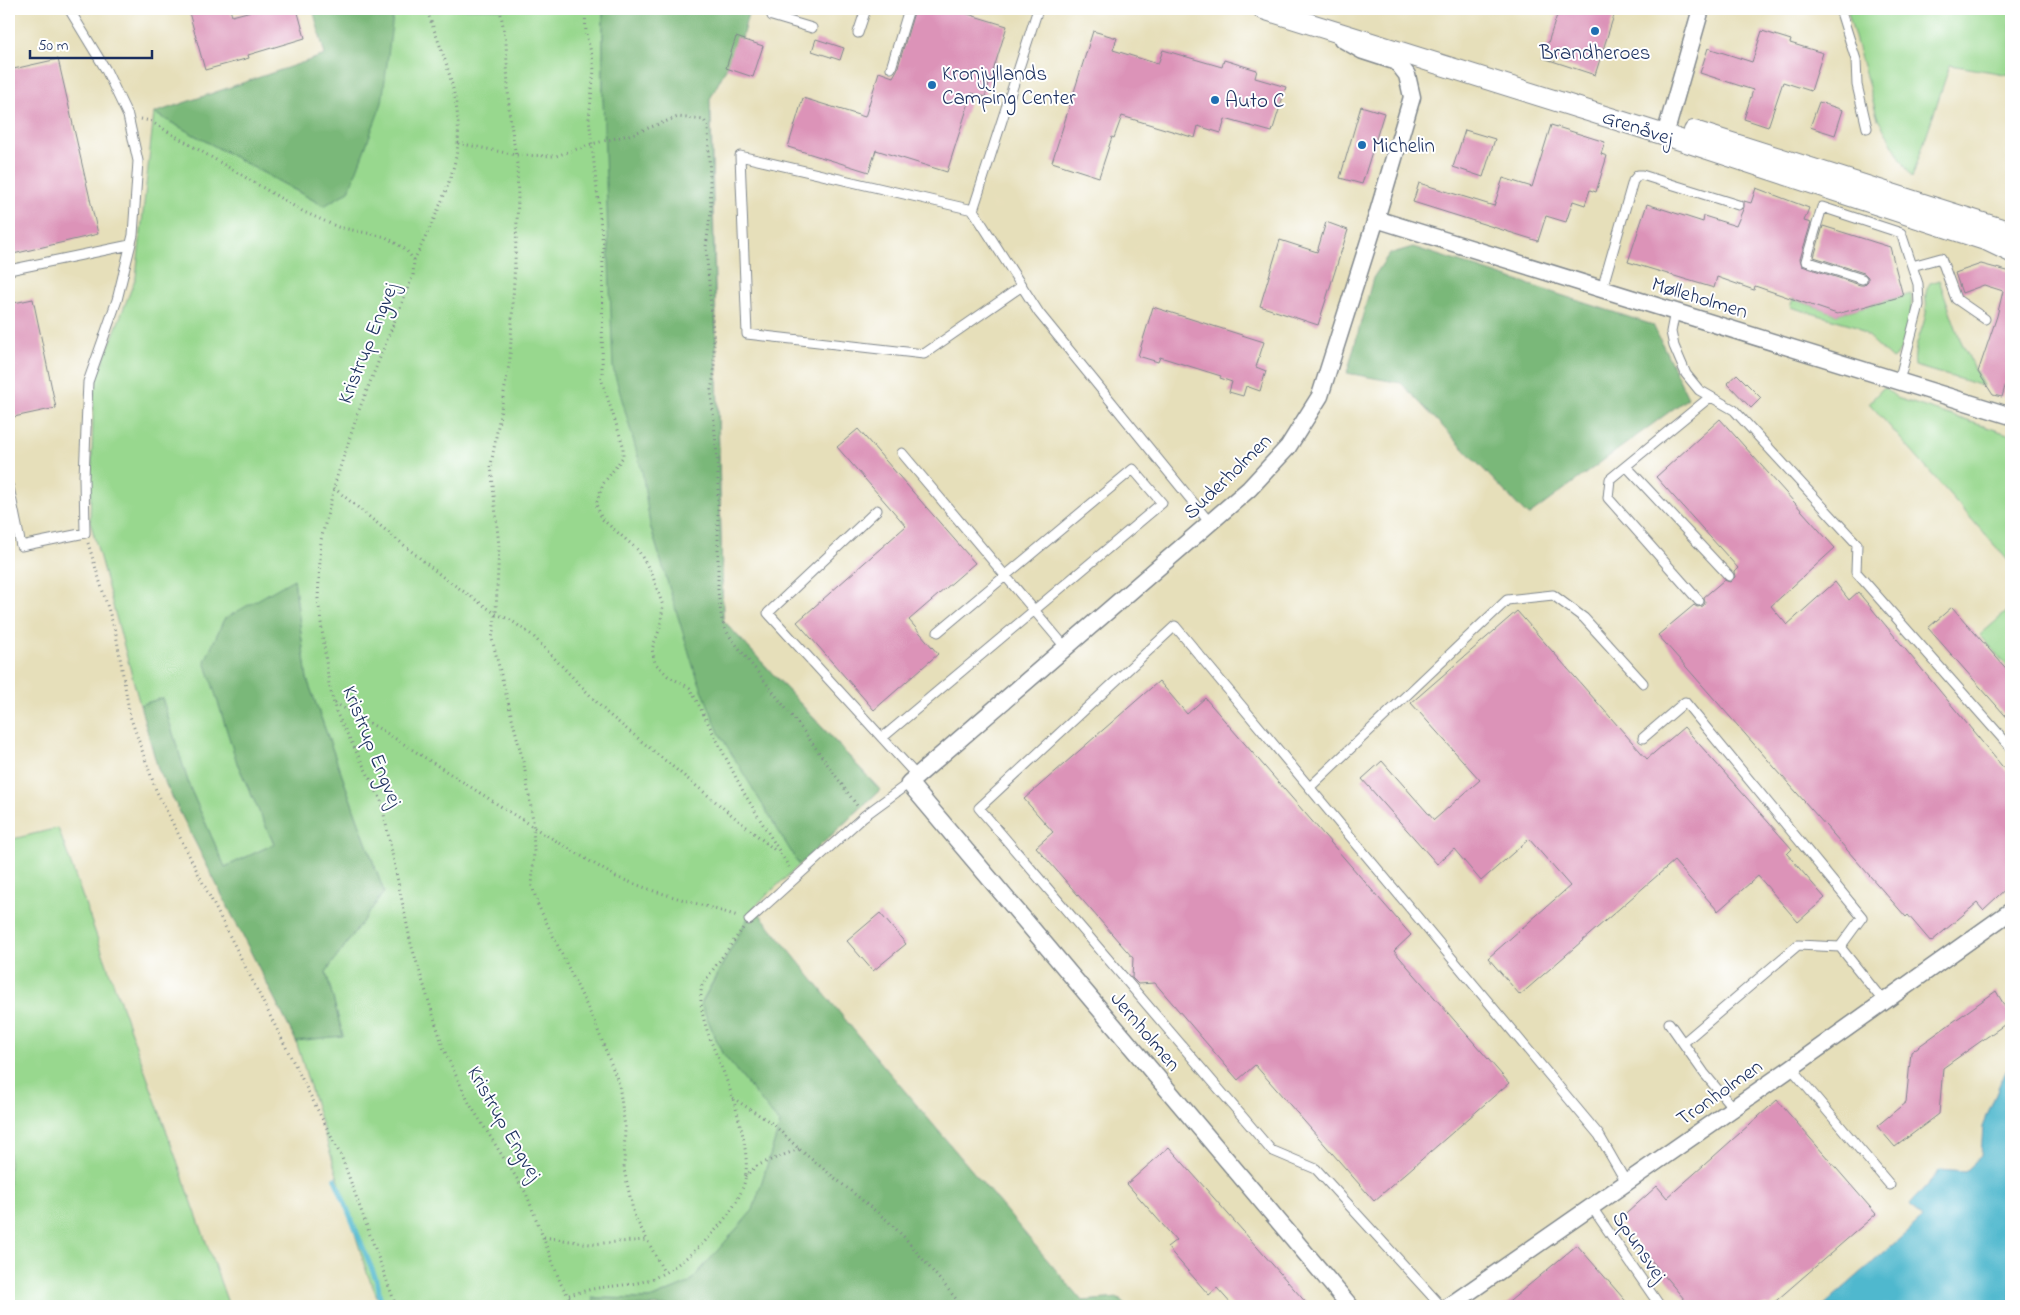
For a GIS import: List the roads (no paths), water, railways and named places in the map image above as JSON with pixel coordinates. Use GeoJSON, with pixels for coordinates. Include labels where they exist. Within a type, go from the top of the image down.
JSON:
{"type":"FeatureCollection","features":[{"type":"Feature","properties":{"kind":"street","name":"Grenåvej"},"geometry":{"type":"LineString","coordinates":[[1263,9],[2011,229]]}},
{"type":"Feature","properties":{"kind":"street","name":"Grenåvej"},"geometry":{"type":"LineString","coordinates":[[1305,9],[1667,129],[1988,241],[2011,252]]}},
{"type":"Feature","properties":{"kind":"street"},"geometry":{"type":"LineString","coordinates":[[1667,129],[1701,9]]}},
{"type":"Feature","properties":{"kind":"street","name":"Suderholmen"},"geometry":{"type":"LineString","coordinates":[[913,780],[1249,489],[1288,447],[1320,396],[1376,219],[1412,96],[1407,75],[1396,62],[1363,51],[1319,26]]}},
{"type":"Feature","properties":{"kind":"street","name":"Mølleholmen"},"geometry":{"type":"LineString","coordinates":[[1376,219],[2011,416]]}},
{"type":"Feature","properties":{"kind":"street","name":"Jernholmen"},"geometry":{"type":"LineString","coordinates":[[913,780],[1350,1306]]}},
{"type":"Feature","properties":{"kind":"street","name":"Tronholmen"},"geometry":{"type":"LineString","coordinates":[[1449,1306],[1791,1068],[2011,911]]}},
{"type":"Feature","properties":{"kind":"lane"},"geometry":{"type":"LineString","coordinates":[[9,487],[21,546],[85,533],[84,477],[88,382],[117,300],[133,235],[138,161],[128,116],[106,70],[69,9]]}},
{"type":"Feature","properties":{"kind":"lane"},"geometry":{"type":"LineString","coordinates":[[774,9],[772,16],[812,28]]}},
{"type":"Feature","properties":{"kind":"lane"},"geometry":{"type":"LineString","coordinates":[[858,34],[866,9]]}},
{"type":"Feature","properties":{"kind":"lane"},"geometry":{"type":"LineString","coordinates":[[891,68],[909,9]]}},
{"type":"Feature","properties":{"kind":"lane"},"geometry":{"type":"LineString","coordinates":[[973,210],[1038,9]]}},
{"type":"Feature","properties":{"kind":"lane"},"geometry":{"type":"LineString","coordinates":[[1840,9],[1856,60],[1857,85],[1867,128]]}},
{"type":"Feature","properties":{"kind":"lane"},"geometry":{"type":"LineString","coordinates":[[1022,286],[924,354],[747,334],[740,156],[973,210],[1022,286],[1039,313],[1210,524]]}},
{"type":"Feature","properties":{"kind":"lane"},"geometry":{"type":"LineString","coordinates":[[1602,289],[1633,182],[1638,175],[1738,205]]}},
{"type":"Feature","properties":{"kind":"lane"},"geometry":{"type":"LineString","coordinates":[[1862,279],[1806,261],[1822,207],[1901,233],[1918,284],[1918,305],[1899,381]]}},
{"type":"Feature","properties":{"kind":"lane"},"geometry":{"type":"LineString","coordinates":[[9,270],[130,245]]}},
{"type":"Feature","properties":{"kind":"lane"},"geometry":{"type":"LineString","coordinates":[[1912,266],[1941,258],[1956,299],[1985,319]]}},
{"type":"Feature","properties":{"kind":"lane"},"geometry":{"type":"LineString","coordinates":[[1675,311],[1671,332],[1674,346],[1686,374],[1699,390],[1734,410],[1857,544],[1856,572],[2011,748]]}},
{"type":"Feature","properties":{"kind":"lane"},"geometry":{"type":"LineString","coordinates":[[1699,602],[1608,498],[1610,479],[1710,397]]}},
{"type":"Feature","properties":{"kind":"lane"},"geometry":{"type":"LineString","coordinates":[[902,453],[1066,648]]}},
{"type":"Feature","properties":{"kind":"lane"},"geometry":{"type":"LineString","coordinates":[[1626,466],[1728,576]]}},
{"type":"Feature","properties":{"kind":"lane"},"geometry":{"type":"LineString","coordinates":[[882,738],[1162,504],[1133,469],[938,632]]}},
{"type":"Feature","properties":{"kind":"lane"},"geometry":{"type":"LineString","coordinates":[[749,920],[795,876],[864,816],[913,780],[882,738],[768,613],[877,510]]}},
{"type":"Feature","properties":{"kind":"lane"},"geometry":{"type":"LineString","coordinates":[[1310,787],[1507,600],[1553,595],[1584,618],[1643,683]]}},
{"type":"Feature","properties":{"kind":"lane"},"geometry":{"type":"LineString","coordinates":[[1441,1306],[1316,1169],[1271,1150],[979,808],[1175,626],[1599,1135],[1626,1182]]}},
{"type":"Feature","properties":{"kind":"lane"},"geometry":{"type":"LineString","coordinates":[[1642,738],[1685,702],[1862,917],[1840,947]]}},
{"type":"Feature","properties":{"kind":"lane"},"geometry":{"type":"LineString","coordinates":[[1683,1043],[1798,945],[1840,947],[1884,1002]]}},
{"type":"Feature","properties":{"kind":"lane"},"geometry":{"type":"LineString","coordinates":[[1669,1023],[1734,1108]]}},
{"type":"Feature","properties":{"kind":"lane"},"geometry":{"type":"LineString","coordinates":[[1791,1068],[1890,1185]]}},
{"type":"Feature","properties":{"kind":"lane","name":"Spunsvej"},"geometry":{"type":"LineString","coordinates":[[1591,1206],[1660,1306]]}},
{"type":"Feature","properties":{"kind":"water"},"geometry":{"type":"Polygon","coordinates":[[[2011,1066],[2011,1306],[1823,1306],[1922,1219],[1910,1204],[1940,1170],[1964,1172],[1981,1156],[1983,1126],[2004,1073],[2011,1066]]]}},
{"type":"Feature","properties":{"kind":"waterway"},"geometry":{"type":"LineString","coordinates":[[335,1179],[378,1284],[380,1299],[376,1306]]}},
{"type":"Feature","properties":{"kind":"place","name":"Brandheroes"},"geometry":{"type":"Point","coordinates":[1595,31]}},
{"type":"Feature","properties":{"kind":"place","name":"Kronjyllands Camping Center"},"geometry":{"type":"Point","coordinates":[932,85]}},
{"type":"Feature","properties":{"kind":"place","name":"Auto C"},"geometry":{"type":"Point","coordinates":[1215,100]}},
{"type":"Feature","properties":{"kind":"place","name":"Michelin"},"geometry":{"type":"Point","coordinates":[1362,145]}}]}
